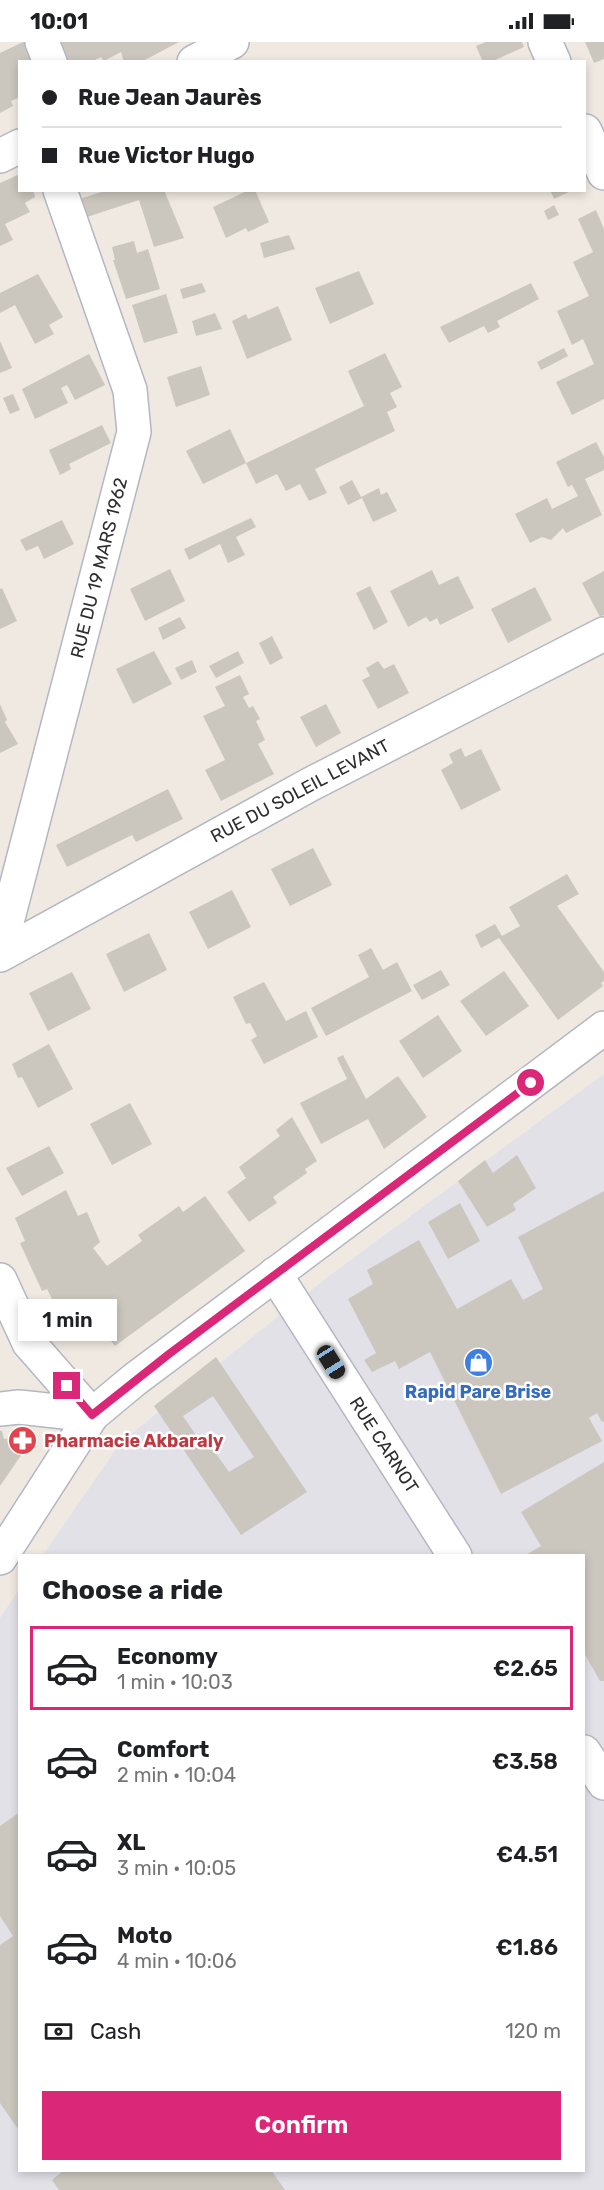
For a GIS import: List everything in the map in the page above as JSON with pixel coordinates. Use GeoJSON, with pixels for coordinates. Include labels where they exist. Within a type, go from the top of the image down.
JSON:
{"type":"FeatureCollection","features":[{"type":"Feature","properties":{"kind":"street"},"geometry":{"type":"LineString","coordinates":[[42,42],[49,60]]}},
{"type":"Feature","properties":{"kind":"street"},"geometry":{"type":"LineString","coordinates":[[198,60],[232,42]]}},
{"type":"Feature","properties":{"kind":"street"},"geometry":{"type":"LineString","coordinates":[[545,42],[553,60]]}},
{"type":"Feature","properties":{"kind":"street"},"geometry":{"type":"LineString","coordinates":[[586,133],[604,173]]}},
{"type":"Feature","properties":{"kind":"street"},"geometry":{"type":"LineString","coordinates":[[0,156],[18,147]]}},
{"type":"Feature","properties":{"kind":"street","name":"RUE DU 19 MARS 1962"},"geometry":{"type":"LineString","coordinates":[[0,949],[134,432],[130,390],[61,192]]}},
{"type":"Feature","properties":{"kind":"street","name":"RUE DU SOLEIL LEVANT"},"geometry":{"type":"LineString","coordinates":[[0,955],[311,784],[604,634]]}},
{"type":"Feature","properties":{"kind":"street"},"geometry":{"type":"LineString","coordinates":[[0,1558],[92,1415],[274,1274],[604,1028]]}},
{"type":"Feature","properties":{"kind":"street","name":"RUE CARNOT"},"geometry":{"type":"LineString","coordinates":[[274,1274],[454,1554]]}},
{"type":"Feature","properties":{"kind":"street"},"geometry":{"type":"LineString","coordinates":[[0,1280],[29,1343],[92,1415]]}},
{"type":"Feature","properties":{"kind":"street"},"geometry":{"type":"LineString","coordinates":[[0,1409],[19,1407],[92,1415]]}},
{"type":"Feature","properties":{"kind":"shaded area"},"geometry":{"type":"Polygon","coordinates":[[[604,1074],[604,2190],[0,2190],[0,1618],[18,1591],[18,2172],[585,2172],[585,1554],[44,1554],[121,1442],[329,1276],[604,1074]]]}},
{"type":"Feature","properties":{"kind":"building"},"geometry":{"type":"Polygon","coordinates":[[[23,42],[179,42],[145,60],[123,60],[121,52],[106,60],[101,57],[95,60],[67,60],[66,58],[62,60],[18,60],[18,98],[11,101],[13,106],[0,113],[0,53],[23,42]]]}},
{"type":"Feature","properties":{"kind":"building"},"geometry":{"type":"Polygon","coordinates":[[[486,42],[522,42],[524,47],[495,60],[482,60],[476,46],[486,42]]]}},
{"type":"Feature","properties":{"kind":"building"},"geometry":{"type":"Polygon","coordinates":[[[585,42],[604,42],[604,59],[594,63],[585,42]]]}},
{"type":"Feature","properties":{"kind":"building"},"geometry":{"type":"Polygon","coordinates":[[[18,175],[18,192],[34,192],[35,197],[25,203],[30,212],[5,224],[13,240],[0,246],[0,183],[18,175]]]}},
{"type":"Feature","properties":{"kind":"building"},"geometry":{"type":"Polygon","coordinates":[[[102,192],[165,192],[184,238],[154,247],[139,200],[87,217],[79,199],[102,192]]]}},
{"type":"Feature","properties":{"kind":"building"},"geometry":{"type":"Polygon","coordinates":[[[245,192],[256,192],[269,222],[248,232],[246,228],[226,238],[213,207],[245,192]]]}},
{"type":"Feature","properties":{"kind":"building"},"geometry":{"type":"Polygon","coordinates":[[[551,192],[569,192],[554,199],[551,192]]]}},
{"type":"Feature","properties":{"kind":"building"},"geometry":{"type":"Polygon","coordinates":[[[554,205],[559,215],[548,220],[544,211],[554,205]]]}},
{"type":"Feature","properties":{"kind":"building"},"geometry":{"type":"Polygon","coordinates":[[[596,210],[604,229],[604,399],[572,415],[556,382],[594,364],[583,339],[572,345],[557,311],[589,296],[573,262],[593,252],[578,219],[596,210]]]}},
{"type":"Feature","properties":{"kind":"building"},"geometry":{"type":"Polygon","coordinates":[[[289,235],[295,249],[264,258],[260,243],[289,235]]]}},
{"type":"Feature","properties":{"kind":"building"},"geometry":{"type":"Polygon","coordinates":[[[134,241],[137,253],[148,249],[160,289],[126,299],[113,260],[115,260],[112,247],[134,241]]]}},
{"type":"Feature","properties":{"kind":"building"},"geometry":{"type":"Polygon","coordinates":[[[359,271],[374,304],[330,324],[315,288],[359,271]]]}},
{"type":"Feature","properties":{"kind":"building"},"geometry":{"type":"Polygon","coordinates":[[[38,274],[63,317],[49,325],[54,334],[35,344],[15,305],[0,313],[0,293],[38,274]]]}},
{"type":"Feature","properties":{"kind":"building"},"geometry":{"type":"Polygon","coordinates":[[[202,283],[206,292],[183,299],[180,289],[202,283]]]}},
{"type":"Feature","properties":{"kind":"building"},"geometry":{"type":"Polygon","coordinates":[[[531,283],[539,299],[497,321],[500,327],[488,333],[484,326],[449,343],[440,327],[531,283]]]}},
{"type":"Feature","properties":{"kind":"building"},"geometry":{"type":"Polygon","coordinates":[[[166,294],[178,333],[144,343],[132,305],[166,294]]]}},
{"type":"Feature","properties":{"kind":"building"},"geometry":{"type":"Polygon","coordinates":[[[278,306],[292,340],[247,359],[232,321],[246,314],[248,319],[278,306]]]}},
{"type":"Feature","properties":{"kind":"building"},"geometry":{"type":"Polygon","coordinates":[[[215,313],[222,329],[196,336],[192,321],[215,313]]]}},
{"type":"Feature","properties":{"kind":"building"},"geometry":{"type":"Polygon","coordinates":[[[0,341],[12,368],[0,373],[0,341]]]}},
{"type":"Feature","properties":{"kind":"building"},"geometry":{"type":"Polygon","coordinates":[[[564,348],[568,356],[541,370],[537,362],[564,348]]]}},
{"type":"Feature","properties":{"kind":"building"},"geometry":{"type":"Polygon","coordinates":[[[385,353],[402,387],[390,393],[397,407],[387,412],[395,431],[315,469],[327,493],[309,501],[300,484],[286,491],[277,474],[256,484],[246,463],[364,406],[348,371],[385,353]]]}},
{"type":"Feature","properties":{"kind":"building"},"geometry":{"type":"Polygon","coordinates":[[[89,354],[105,385],[75,400],[67,385],[61,388],[68,403],[35,419],[22,389],[89,354]]]}},
{"type":"Feature","properties":{"kind":"building"},"geometry":{"type":"Polygon","coordinates":[[[201,366],[210,395],[176,407],[167,377],[201,366]]]}},
{"type":"Feature","properties":{"kind":"building"},"geometry":{"type":"Polygon","coordinates":[[[13,394],[20,410],[10,414],[3,398],[13,394]]]}},
{"type":"Feature","properties":{"kind":"building"},"geometry":{"type":"Polygon","coordinates":[[[102,425],[111,443],[69,464],[71,469],[60,475],[49,450],[102,425]]]}},
{"type":"Feature","properties":{"kind":"building"},"geometry":{"type":"Polygon","coordinates":[[[230,429],[246,463],[203,484],[186,451],[230,429]]]}},
{"type":"Feature","properties":{"kind":"building"},"geometry":{"type":"Polygon","coordinates":[[[596,442],[604,457],[604,470],[585,479],[602,515],[566,533],[563,528],[551,540],[542,537],[530,543],[515,514],[547,498],[552,509],[578,496],[572,485],[568,487],[556,462],[596,442]]]}},
{"type":"Feature","properties":{"kind":"building"},"geometry":{"type":"Polygon","coordinates":[[[352,480],[361,497],[379,488],[381,495],[387,492],[397,511],[373,522],[362,498],[348,505],[339,487],[352,480]]]}},
{"type":"Feature","properties":{"kind":"building"},"geometry":{"type":"Polygon","coordinates":[[[251,518],[256,527],[236,537],[245,555],[228,563],[220,544],[189,560],[184,549],[251,518]]]}},
{"type":"Feature","properties":{"kind":"building"},"geometry":{"type":"Polygon","coordinates":[[[62,520],[74,544],[44,559],[38,546],[26,551],[20,540],[62,520]]]}},
{"type":"Feature","properties":{"kind":"building"},"geometry":{"type":"Polygon","coordinates":[[[170,569],[185,601],[145,621],[130,589],[170,569]]]}},
{"type":"Feature","properties":{"kind":"building"},"geometry":{"type":"Polygon","coordinates":[[[432,570],[439,585],[458,576],[474,608],[440,625],[437,618],[430,622],[426,617],[408,627],[390,591],[432,570]]]}},
{"type":"Feature","properties":{"kind":"building"},"geometry":{"type":"Polygon","coordinates":[[[604,571],[604,615],[600,617],[582,583],[604,571]]]}},
{"type":"Feature","properties":{"kind":"building"},"geometry":{"type":"Polygon","coordinates":[[[370,586],[388,622],[374,630],[356,593],[370,586]]]}},
{"type":"Feature","properties":{"kind":"building"},"geometry":{"type":"Polygon","coordinates":[[[535,587],[552,620],[508,643],[491,609],[535,587]]]}},
{"type":"Feature","properties":{"kind":"building"},"geometry":{"type":"Polygon","coordinates":[[[2,588],[17,621],[0,629],[0,589],[2,588]]]}},
{"type":"Feature","properties":{"kind":"building"},"geometry":{"type":"Polygon","coordinates":[[[180,617],[186,628],[163,640],[158,628],[180,617]]]}},
{"type":"Feature","properties":{"kind":"building"},"geometry":{"type":"Polygon","coordinates":[[[272,636],[283,658],[270,665],[259,643],[272,636]]]}},
{"type":"Feature","properties":{"kind":"building"},"geometry":{"type":"Polygon","coordinates":[[[154,651],[172,684],[133,704],[116,669],[154,651]]]}},
{"type":"Feature","properties":{"kind":"building"},"geometry":{"type":"Polygon","coordinates":[[[238,651],[244,663],[216,678],[209,666],[238,651]]]}},
{"type":"Feature","properties":{"kind":"building"},"geometry":{"type":"Polygon","coordinates":[[[192,660],[197,672],[181,680],[175,668],[192,660]]]}},
{"type":"Feature","properties":{"kind":"building"},"geometry":{"type":"Polygon","coordinates":[[[378,661],[384,669],[394,664],[409,693],[378,709],[362,680],[370,676],[366,668],[378,661]]]}},
{"type":"Feature","properties":{"kind":"building"},"geometry":{"type":"Polygon","coordinates":[[[240,675],[249,694],[243,697],[249,708],[253,706],[260,719],[256,721],[265,740],[258,744],[274,774],[221,801],[205,770],[225,760],[203,716],[225,706],[215,687],[240,675]]]}},
{"type":"Feature","properties":{"kind":"building"},"geometry":{"type":"Polygon","coordinates":[[[0,704],[7,720],[5,722],[18,744],[0,753],[0,704]]]}},
{"type":"Feature","properties":{"kind":"building"},"geometry":{"type":"Polygon","coordinates":[[[326,704],[341,733],[316,747],[300,717],[326,704]]]}},
{"type":"Feature","properties":{"kind":"building"},"geometry":{"type":"Polygon","coordinates":[[[461,748],[465,757],[481,749],[501,790],[461,810],[441,770],[453,763],[449,754],[461,748]]]}},
{"type":"Feature","properties":{"kind":"building"},"geometry":{"type":"Polygon","coordinates":[[[168,789],[183,819],[136,842],[132,835],[67,867],[56,845],[168,789]]]}},
{"type":"Feature","properties":{"kind":"building"},"geometry":{"type":"Polygon","coordinates":[[[313,848],[332,885],[290,906],[271,869],[313,848]]]}},
{"type":"Feature","properties":{"kind":"building"},"geometry":{"type":"Polygon","coordinates":[[[567,874],[579,894],[557,906],[604,972],[604,981],[601,983],[603,986],[558,1020],[499,938],[481,948],[475,935],[495,924],[502,936],[520,926],[509,907],[567,874]]]}},
{"type":"Feature","properties":{"kind":"building"},"geometry":{"type":"Polygon","coordinates":[[[232,890],[251,927],[208,949],[189,912],[232,890]]]}},
{"type":"Feature","properties":{"kind":"building"},"geometry":{"type":"Polygon","coordinates":[[[149,933],[167,970],[124,992],[106,954],[149,933]]]}},
{"type":"Feature","properties":{"kind":"building"},"geometry":{"type":"Polygon","coordinates":[[[371,948],[383,970],[397,962],[412,991],[326,1036],[311,1008],[369,977],[358,955],[371,948]]]}},
{"type":"Feature","properties":{"kind":"building"},"geometry":{"type":"Polygon","coordinates":[[[441,970],[450,985],[422,1000],[413,985],[441,970]]]}},
{"type":"Feature","properties":{"kind":"building"},"geometry":{"type":"Polygon","coordinates":[[[504,971],[529,1006],[486,1036],[460,1001],[504,971]]]}},
{"type":"Feature","properties":{"kind":"building"},"geometry":{"type":"Polygon","coordinates":[[[72,972],[91,1009],[48,1031],[29,993],[72,972]]]}},
{"type":"Feature","properties":{"kind":"building"},"geometry":{"type":"Polygon","coordinates":[[[264,982],[286,1021],[306,1011],[318,1037],[264,1064],[251,1040],[257,1036],[250,1023],[246,1024],[233,997],[264,982]]]}},
{"type":"Feature","properties":{"kind":"building"},"geometry":{"type":"Polygon","coordinates":[[[438,1015],[462,1051],[423,1078],[399,1041],[438,1015]]]}},
{"type":"Feature","properties":{"kind":"building"},"geometry":{"type":"Polygon","coordinates":[[[49,1044],[73,1089],[38,1108],[22,1077],[18,1078],[12,1064],[49,1044]]]}},
{"type":"Feature","properties":{"kind":"building"},"geometry":{"type":"Polygon","coordinates":[[[343,1055],[366,1099],[398,1076],[427,1117],[384,1149],[368,1119],[321,1144],[300,1103],[347,1079],[337,1058],[343,1055]]]}},
{"type":"Feature","properties":{"kind":"building"},"geometry":{"type":"Polygon","coordinates":[[[130,1103],[152,1144],[112,1165],[90,1124],[130,1103]]]}},
{"type":"Feature","properties":{"kind":"building"},"geometry":{"type":"Polygon","coordinates":[[[292,1117],[317,1161],[305,1169],[307,1173],[273,1197],[277,1203],[249,1222],[227,1192],[246,1178],[239,1167],[280,1136],[276,1130],[292,1117]]]}},
{"type":"Feature","properties":{"kind":"building"},"geometry":{"type":"Polygon","coordinates":[[[49,1146],[64,1173],[22,1196],[6,1168],[49,1146]]]}},
{"type":"Feature","properties":{"kind":"building"},"geometry":{"type":"Polygon","coordinates":[[[517,1155],[536,1188],[513,1204],[516,1210],[487,1227],[458,1181],[485,1160],[493,1173],[517,1155]]]}},
{"type":"Feature","properties":{"kind":"building"},"geometry":{"type":"Polygon","coordinates":[[[66,1190],[78,1216],[87,1212],[100,1242],[93,1248],[107,1266],[142,1241],[138,1235],[179,1206],[183,1212],[205,1196],[245,1251],[115,1346],[104,1333],[91,1341],[80,1327],[70,1331],[59,1314],[53,1317],[46,1302],[52,1299],[47,1289],[42,1291],[20,1243],[25,1241],[15,1218],[66,1190]]]}},
{"type":"Feature","properties":{"kind":"building"},"geometry":{"type":"Polygon","coordinates":[[[604,1191],[604,1421],[602,1422],[597,1413],[589,1418],[602,1441],[501,1494],[430,1352],[399,1369],[395,1361],[372,1372],[364,1360],[376,1353],[348,1299],[373,1284],[367,1270],[419,1240],[457,1309],[511,1279],[523,1300],[543,1289],[518,1237],[604,1191]]]}},
{"type":"Feature","properties":{"kind":"building"},"geometry":{"type":"Polygon","coordinates":[[[460,1203],[480,1241],[448,1259],[428,1222],[460,1203]]]}},
{"type":"Feature","properties":{"kind":"building"},"geometry":{"type":"Polygon","coordinates":[[[216,1357],[307,1492],[241,1535],[154,1406],[216,1357]],[[213,1396],[183,1416],[202,1444],[207,1441],[229,1472],[254,1457],[213,1396]]]}},
{"type":"Feature","properties":{"kind":"building"},"geometry":{"type":"Polygon","coordinates":[[[0,1431],[4,1439],[12,1438],[22,1454],[0,1486],[0,1431]]]}},
{"type":"Feature","properties":{"kind":"building"},"geometry":{"type":"Polygon","coordinates":[[[604,1462],[604,1681],[600,1681],[585,1655],[585,1554],[527,1554],[541,1546],[521,1512],[604,1462]]]}},
{"type":"Feature","properties":{"kind":"building"},"geometry":{"type":"Polygon","coordinates":[[[18,1813],[18,2129],[0,2103],[0,1945],[13,1936],[0,1916],[0,1826],[18,1813]]]}},
{"type":"Feature","properties":{"kind":"building"},"geometry":{"type":"Polygon","coordinates":[[[62,2172],[272,2172],[285,2190],[59,2190],[52,2180],[62,2172]]]}},
{"type":"Feature","properties":{"kind":"place","name":"Rapid Pare Brise"},"geometry":{"type":"Point","coordinates":[478,1363]}},
{"type":"Feature","properties":{"kind":"place","name":"Pharmacie Akbaraly"},"geometry":{"type":"Point","coordinates":[23,1441]}},
{"type":"Feature","properties":{"kind":"route"},"geometry":{"type":"LineString","coordinates":[[67,1386],[92,1415],[134,1380],[274,1274],[531,1083]]}}]}
